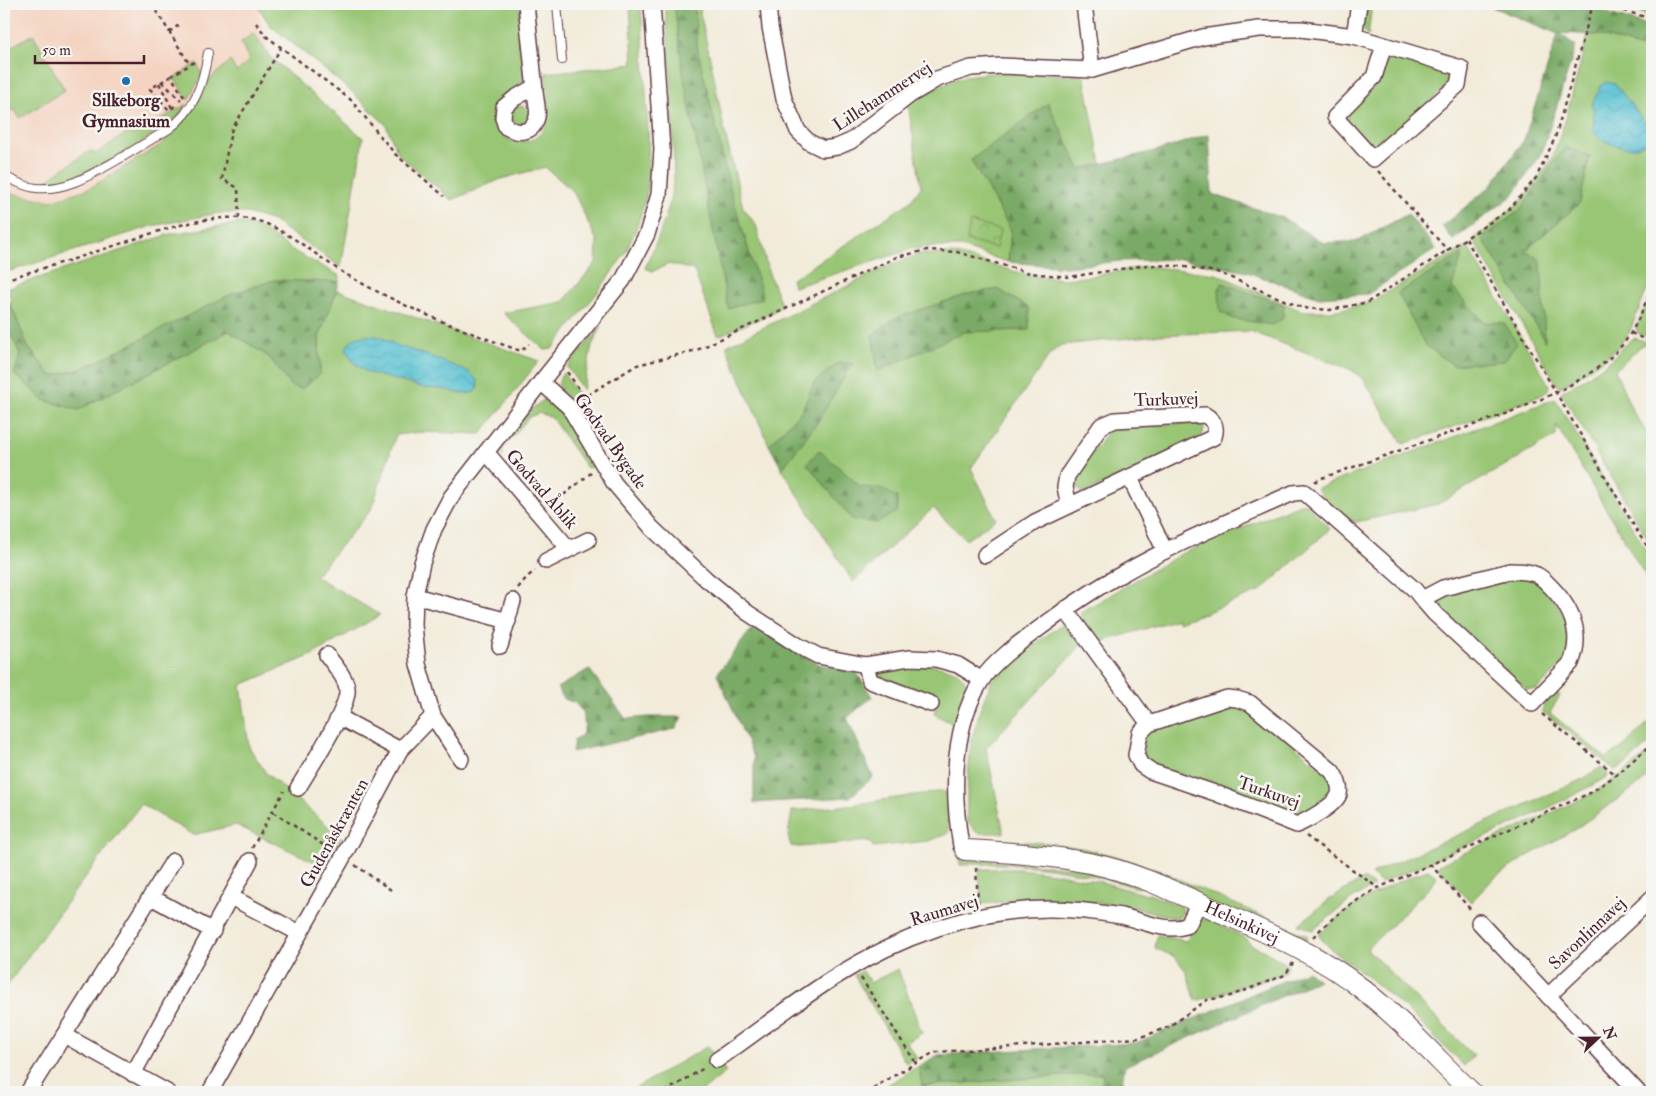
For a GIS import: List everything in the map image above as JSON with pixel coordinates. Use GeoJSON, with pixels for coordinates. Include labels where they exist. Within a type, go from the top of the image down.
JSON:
{"type":"FeatureCollection","features":[{"type":"Feature","properties":{"kind":"street"},"geometry":{"type":"LineString","coordinates":[[526,4],[534,86]]}},
{"type":"Feature","properties":{"kind":"street"},"geometry":{"type":"LineString","coordinates":[[541,382],[624,280],[647,234],[659,195],[662,149],[652,4]]}},
{"type":"Feature","properties":{"kind":"street","name":"Lillehammervej"},"geometry":{"type":"LineString","coordinates":[[768,4],[770,27],[784,100],[798,131],[809,142],[823,149],[837,147],[850,141],[910,95],[937,79],[971,68],[1001,66],[1092,70],[1203,36],[1259,29],[1301,29],[1354,36],[1461,68],[1458,85],[1373,159]]}},
{"type":"Feature","properties":{"kind":"street"},"geometry":{"type":"LineString","coordinates":[[1084,4],[1092,70]]}},
{"type":"Feature","properties":{"kind":"street"},"geometry":{"type":"LineString","coordinates":[[1354,36],[1359,4]]}},
{"type":"Feature","properties":{"kind":"street"},"geometry":{"type":"LineString","coordinates":[[1373,159],[1334,116],[1374,77],[1384,46]]}},
{"type":"Feature","properties":{"kind":"street","name":"Gødvad Bygade"},"geometry":{"type":"LineString","coordinates":[[541,382],[569,407],[614,483],[652,528],[706,579],[748,613],[818,656],[866,666],[909,658],[936,660],[958,665],[982,680]]}},
{"type":"Feature","properties":{"kind":"street","name":"Gødvad Åblik"},"geometry":{"type":"LineString","coordinates":[[461,758],[433,716],[418,664],[414,625],[415,596],[422,563],[434,529],[451,498],[541,382]]}},
{"type":"Feature","properties":{"kind":"street","name":"Turkuvej"},"geometry":{"type":"LineString","coordinates":[[985,555],[1035,522],[1070,506],[1130,478],[1214,437],[1215,425],[1205,415],[1115,420],[1101,426],[1066,476],[1065,487],[1070,506]]}},
{"type":"Feature","properties":{"kind":"street","name":"Gødvad Åblik"},"geometry":{"type":"LineString","coordinates":[[486,452],[569,550]]}},
{"type":"Feature","properties":{"kind":"street"},"geometry":{"type":"LineString","coordinates":[[1130,478],[1165,551]]}},
{"type":"Feature","properties":{"kind":"street"},"geometry":{"type":"LineString","coordinates":[[965,850],[961,846],[958,831],[955,783],[960,738],[967,709],[982,680],[1009,650],[1065,609],[1123,573],[1184,541],[1293,493],[1304,492],[1414,588],[1422,599],[1435,614],[1532,704],[1571,663],[1576,647],[1577,632],[1573,619],[1558,595],[1538,575],[1510,571],[1443,588],[1422,599]]}},
{"type":"Feature","properties":{"kind":"street","name":"Gødvad Åblik"},"geometry":{"type":"LineString","coordinates":[[546,561],[588,540]]}},
{"type":"Feature","properties":{"kind":"street"},"geometry":{"type":"LineString","coordinates":[[415,596],[508,621]]}},
{"type":"Feature","properties":{"kind":"street"},"geometry":{"type":"LineString","coordinates":[[500,646],[514,596]]}},
{"type":"Feature","properties":{"kind":"street"},"geometry":{"type":"LineString","coordinates":[[1065,609],[1149,724]]}},
{"type":"Feature","properties":{"kind":"street"},"geometry":{"type":"LineString","coordinates":[[298,788],[339,717],[346,701],[347,689],[343,678],[327,656]]}},
{"type":"Feature","properties":{"kind":"street"},"geometry":{"type":"LineString","coordinates":[[866,666],[870,681],[930,704]]}},
{"type":"Feature","properties":{"kind":"street","name":"Turkuvej"},"geometry":{"type":"LineString","coordinates":[[1227,698],[1250,703],[1332,771],[1339,785],[1339,794],[1335,801],[1307,821],[1297,825],[1218,794],[1150,772],[1141,765],[1136,755],[1140,733],[1149,724],[1227,698]]}},
{"type":"Feature","properties":{"kind":"street","name":"Gudenåskrænten"},"geometry":{"type":"LineString","coordinates":[[210,1092],[343,857],[400,750],[433,716]]}},
{"type":"Feature","properties":{"kind":"street"},"geometry":{"type":"LineString","coordinates":[[339,717],[400,750]]}},
{"type":"Feature","properties":{"kind":"street","name":"Helsinkivej"},"geometry":{"type":"LineString","coordinates":[[965,850],[1050,856],[1095,864],[1139,877],[1199,902],[1301,950],[1340,973],[1373,998],[1471,1092]]}},
{"type":"Feature","properties":{"kind":"street"},"geometry":{"type":"LineString","coordinates":[[28,1092],[173,861]]}},
{"type":"Feature","properties":{"kind":"street"},"geometry":{"type":"LineString","coordinates":[[133,1074],[250,861]]}},
{"type":"Feature","properties":{"kind":"street"},"geometry":{"type":"LineString","coordinates":[[232,896],[299,933]]}},
{"type":"Feature","properties":{"kind":"street"},"geometry":{"type":"LineString","coordinates":[[151,897],[212,931]]}},
{"type":"Feature","properties":{"kind":"street","name":"Savonlinnavej"},"geometry":{"type":"LineString","coordinates":[[1548,996],[1652,898]]}},
{"type":"Feature","properties":{"kind":"street","name":"Raumavej"},"geometry":{"type":"LineString","coordinates":[[718,1060],[834,977],[890,947],[924,933],[980,917],[1047,909],[1068,909],[1122,916],[1174,928],[1188,925],[1199,902]]}},
{"type":"Feature","properties":{"kind":"street","name":"Savonlinnavej"},"geometry":{"type":"LineString","coordinates":[[1479,922],[1638,1092]]}},
{"type":"Feature","properties":{"kind":"street"},"geometry":{"type":"LineString","coordinates":[[64,1035],[166,1092]]}},
{"type":"Feature","properties":{"kind":"lane"},"geometry":{"type":"LineString","coordinates":[[557,4],[562,60]]}},
{"type":"Feature","properties":{"kind":"lane"},"geometry":{"type":"LineString","coordinates":[[4,176],[25,186],[36,188],[68,185],[87,177],[169,129],[179,122],[194,101],[204,76],[208,53]]}},
{"type":"Feature","properties":{"kind":"path"},"geometry":{"type":"LineString","coordinates":[[152,4],[190,65]]}},
{"type":"Feature","properties":{"kind":"path"},"geometry":{"type":"LineString","coordinates":[[569,407],[637,366],[697,350],[897,257],[927,250],[957,252],[1030,273],[1069,277],[1148,265],[1179,266],[1217,272],[1303,308],[1330,310],[1368,302],[1509,210],[1536,178],[1555,138],[1593,4]]}},
{"type":"Feature","properties":{"kind":"path"},"geometry":{"type":"LineString","coordinates":[[1601,4],[1652,19]]}},
{"type":"Feature","properties":{"kind":"path"},"geometry":{"type":"LineString","coordinates":[[256,23],[266,36],[351,100],[395,154],[444,196]]}},
{"type":"Feature","properties":{"kind":"path"},"geometry":{"type":"LineString","coordinates":[[169,32],[179,25]]}},
{"type":"Feature","properties":{"kind":"path"},"geometry":{"type":"LineString","coordinates":[[239,218],[238,188],[222,179],[231,131],[281,48]]}},
{"type":"Feature","properties":{"kind":"path"},"geometry":{"type":"LineString","coordinates":[[176,105],[169,110],[150,89],[198,60]]}},
{"type":"Feature","properties":{"kind":"path"},"geometry":{"type":"LineString","coordinates":[[161,83],[181,102],[185,100],[171,76]]}},
{"type":"Feature","properties":{"kind":"path"},"geometry":{"type":"LineString","coordinates":[[161,83],[172,108]]}},
{"type":"Feature","properties":{"kind":"path"},"geometry":{"type":"LineString","coordinates":[[1373,159],[1376,169],[1448,251]]}},
{"type":"Feature","properties":{"kind":"path"},"geometry":{"type":"LineString","coordinates":[[4,280],[85,256],[178,225],[226,218],[251,219],[274,227],[344,273],[405,306],[482,337],[521,350],[529,344]]}},
{"type":"Feature","properties":{"kind":"path"},"geometry":{"type":"LineString","coordinates":[[1466,239],[1640,536],[1652,553]]}},
{"type":"Feature","properties":{"kind":"path"},"geometry":{"type":"LineString","coordinates":[[1304,492],[1319,479],[1487,420],[1556,392],[1588,375],[1613,355],[1631,333],[1652,286]]}},
{"type":"Feature","properties":{"kind":"path"},"geometry":{"type":"LineString","coordinates":[[1631,333],[1652,343]]}},
{"type":"Feature","properties":{"kind":"path"},"geometry":{"type":"LineString","coordinates":[[556,363],[566,370],[585,397]]}},
{"type":"Feature","properties":{"kind":"path"},"geometry":{"type":"LineString","coordinates":[[551,505],[602,464]]}},
{"type":"Feature","properties":{"kind":"path"},"geometry":{"type":"LineString","coordinates":[[514,596],[527,577],[533,572]]}},
{"type":"Feature","properties":{"kind":"path"},"geometry":{"type":"LineString","coordinates":[[1532,704],[1540,713],[1616,775]]}},
{"type":"Feature","properties":{"kind":"path"},"geometry":{"type":"LineString","coordinates":[[866,1092],[938,1052],[1139,1038],[1168,1027],[1207,1000],[1230,996],[1285,975],[1301,950],[1327,922],[1350,904],[1378,888],[1590,793],[1616,775],[1652,744]]}},
{"type":"Feature","properties":{"kind":"path"},"geometry":{"type":"LineString","coordinates":[[250,861],[249,854],[287,786],[298,788]]}},
{"type":"Feature","properties":{"kind":"path"},"geometry":{"type":"LineString","coordinates":[[1297,825],[1301,832],[1378,888]]}},
{"type":"Feature","properties":{"kind":"path"},"geometry":{"type":"LineString","coordinates":[[1430,864],[1479,919],[1479,922]]}},
{"type":"Feature","properties":{"kind":"path"},"geometry":{"type":"LineString","coordinates":[[976,870],[978,902]]}},
{"type":"Feature","properties":{"kind":"path"},"geometry":{"type":"LineString","coordinates":[[854,966],[916,1063]]}},
{"type":"Feature","properties":{"kind":"path"},"geometry":{"type":"LineString","coordinates":[[666,1092],[718,1060]]}},
{"type":"Feature","properties":{"kind":"shaded area","name":"Silkeborg Gymnasium"},"geometry":{"type":"Polygon","coordinates":[[[4,4],[259,4],[257,5],[270,57],[226,105],[90,188],[51,201],[5,193],[4,4]]]}},
{"type":"Feature","properties":{"kind":"green space"},"geometry":{"type":"Polygon","coordinates":[[[256,4],[519,4],[525,68],[523,80],[509,97],[507,93],[500,100],[496,118],[502,133],[508,139],[517,142],[533,139],[545,127],[548,113],[546,73],[633,64],[630,4],[641,4],[648,128],[649,172],[646,198],[626,252],[597,293],[552,349],[545,350],[503,313],[563,302],[596,263],[597,241],[573,191],[545,167],[501,179],[452,200],[399,155],[386,125],[352,92],[270,25],[256,4]]]}},
{"type":"Feature","properties":{"kind":"green space"},"geometry":{"type":"Polygon","coordinates":[[[665,4],[702,4],[700,13],[724,129],[743,208],[756,225],[769,274],[782,306],[768,315],[718,336],[694,270],[669,264],[653,271],[645,268],[659,236],[669,206],[674,179],[672,89],[665,4]]]}},
{"type":"Feature","properties":{"kind":"green space"},"geometry":{"type":"Polygon","coordinates":[[[674,4],[694,4],[698,51],[730,188],[763,298],[728,309],[683,73],[674,4]]]}},
{"type":"Feature","properties":{"kind":"green space"},"geometry":{"type":"Polygon","coordinates":[[[1366,4],[1372,4],[1368,36],[1363,29],[1366,4]]]}},
{"type":"Feature","properties":{"kind":"green space"},"geometry":{"type":"Polygon","coordinates":[[[1485,4],[1579,4],[1652,27],[1652,51],[1599,35],[1559,33],[1576,46],[1541,155],[1512,196],[1453,240],[1442,226],[1490,187],[1524,140],[1558,34],[1485,4]]]}},
{"type":"Feature","properties":{"kind":"green space"},"geometry":{"type":"Polygon","coordinates":[[[1613,4],[1652,4],[1652,17],[1613,4]]]}},
{"type":"Feature","properties":{"kind":"green space"},"geometry":{"type":"Polygon","coordinates":[[[254,33],[270,57],[363,138],[341,267],[273,221],[247,213],[219,213],[152,226],[4,273],[4,192],[51,201],[90,188],[162,144],[193,109],[208,81],[230,61],[237,72],[249,60],[241,42],[254,33]]]}},
{"type":"Feature","properties":{"kind":"green space"},"geometry":{"type":"Polygon","coordinates":[[[33,34],[65,90],[20,118],[14,109],[6,113],[4,110],[4,51],[33,34]]]}},
{"type":"Feature","properties":{"kind":"green space"},"geometry":{"type":"Polygon","coordinates":[[[1588,35],[1599,35],[1652,51],[1652,278],[1629,333],[1616,349],[1597,364],[1559,388],[1474,239],[1519,204],[1552,159],[1566,118],[1588,35]]]}},
{"type":"Feature","properties":{"kind":"green space"},"geometry":{"type":"Polygon","coordinates":[[[1392,54],[1444,70],[1450,84],[1381,145],[1374,147],[1369,145],[1347,120],[1348,113],[1380,81],[1387,58],[1392,54]]]}},
{"type":"Feature","properties":{"kind":"green space"},"geometry":{"type":"Polygon","coordinates":[[[197,63],[202,74],[188,100],[174,78],[197,63]]]}},
{"type":"Feature","properties":{"kind":"green space"},"geometry":{"type":"Polygon","coordinates":[[[1003,72],[1084,76],[1101,164],[1080,169],[971,160],[1011,230],[1008,262],[961,247],[928,247],[912,249],[794,287],[791,280],[910,202],[921,187],[908,104],[930,91],[964,76],[1003,72]]]}},
{"type":"Feature","properties":{"kind":"green space"},"geometry":{"type":"Polygon","coordinates":[[[1048,103],[1080,169],[1167,148],[1209,134],[1212,194],[1283,218],[1324,243],[1358,241],[1408,214],[1436,249],[1368,294],[1319,297],[1247,272],[1180,259],[1119,261],[1066,267],[1008,262],[1011,230],[971,160],[1048,103]]]}},
{"type":"Feature","properties":{"kind":"green space"},"geometry":{"type":"Polygon","coordinates":[[[187,104],[177,117],[167,125],[107,164],[74,178],[40,184],[90,151],[96,154],[128,132],[133,135],[187,104]]]}},
{"type":"Feature","properties":{"kind":"green space"},"geometry":{"type":"Polygon","coordinates":[[[520,106],[527,109],[530,116],[527,123],[520,126],[513,123],[510,116],[513,109],[520,106]]]}},
{"type":"Feature","properties":{"kind":"green space"},"geometry":{"type":"Polygon","coordinates":[[[1565,147],[1590,156],[1580,203],[1525,251],[1541,260],[1545,341],[1482,238],[1519,211],[1565,147]]]}},
{"type":"Feature","properties":{"kind":"green space"},"geometry":{"type":"Polygon","coordinates":[[[970,222],[1000,230],[996,248],[967,241],[970,222]]]}},
{"type":"Feature","properties":{"kind":"green space"},"geometry":{"type":"Polygon","coordinates":[[[241,223],[260,228],[297,253],[340,276],[339,282],[274,280],[81,369],[52,376],[28,347],[11,305],[9,288],[170,234],[241,223]]]}},
{"type":"Feature","properties":{"kind":"green space"},"geometry":{"type":"Polygon","coordinates":[[[1467,246],[1549,385],[1548,390],[1544,394],[1403,444],[1364,380],[1352,370],[1250,331],[1158,335],[1061,345],[1050,354],[971,468],[996,519],[966,540],[933,508],[853,582],[782,469],[809,410],[769,445],[726,346],[892,264],[920,254],[953,254],[1028,275],[1064,279],[1093,276],[1147,266],[1216,274],[1302,311],[1332,311],[1369,303],[1467,246]]]}},
{"type":"Feature","properties":{"kind":"green space"},"geometry":{"type":"Polygon","coordinates":[[[1463,253],[1452,287],[1484,322],[1504,323],[1517,343],[1504,361],[1453,365],[1425,345],[1398,293],[1463,253]]]}},
{"type":"Feature","properties":{"kind":"green space"},"geometry":{"type":"Polygon","coordinates":[[[274,280],[339,282],[319,337],[320,374],[302,389],[291,386],[269,357],[229,331],[78,410],[44,400],[14,374],[20,354],[4,319],[4,304],[11,305],[28,347],[52,376],[82,369],[231,294],[274,280]]]}},
{"type":"Feature","properties":{"kind":"green space"},"geometry":{"type":"Polygon","coordinates":[[[1222,283],[1284,305],[1283,318],[1273,325],[1234,319],[1220,312],[1219,289],[1222,283]]]}},
{"type":"Feature","properties":{"kind":"green space"},"geometry":{"type":"Polygon","coordinates":[[[998,289],[1029,308],[1029,330],[964,332],[878,371],[872,335],[895,318],[968,294],[998,289]]]}},
{"type":"Feature","properties":{"kind":"green space"},"geometry":{"type":"Polygon","coordinates":[[[337,290],[539,361],[481,434],[422,432],[396,435],[371,510],[315,576],[380,615],[312,655],[241,685],[249,747],[266,773],[341,837],[323,866],[236,825],[193,835],[141,804],[74,892],[4,990],[4,319],[20,354],[78,410],[229,331],[269,357],[291,386],[320,374],[319,337],[337,290]]]}},
{"type":"Feature","properties":{"kind":"green space"},"geometry":{"type":"Polygon","coordinates":[[[1652,292],[1652,330],[1649,333],[1652,339],[1638,333],[1636,328],[1652,292]]]}},
{"type":"Feature","properties":{"kind":"green space"},"geometry":{"type":"Polygon","coordinates":[[[602,326],[592,345],[583,390],[567,367],[602,326]]]}},
{"type":"Feature","properties":{"kind":"green space"},"geometry":{"type":"Polygon","coordinates":[[[1635,338],[1652,344],[1652,348],[1643,344],[1615,370],[1632,410],[1652,441],[1652,546],[1561,392],[1603,366],[1627,342],[1635,338]]]}},
{"type":"Feature","properties":{"kind":"green space"},"geometry":{"type":"Polygon","coordinates":[[[838,363],[853,363],[817,423],[782,469],[769,445],[802,410],[814,383],[838,363]]]}},
{"type":"Feature","properties":{"kind":"green space"},"geometry":{"type":"Polygon","coordinates":[[[563,373],[577,393],[571,401],[559,385],[563,373]]]}},
{"type":"Feature","properties":{"kind":"green space"},"geometry":{"type":"Polygon","coordinates":[[[545,399],[553,402],[570,425],[595,466],[587,468],[551,417],[539,413],[529,417],[503,448],[503,458],[498,453],[500,445],[510,430],[545,399]]]}},
{"type":"Feature","properties":{"kind":"green space"},"geometry":{"type":"Polygon","coordinates":[[[1555,399],[1652,558],[1652,583],[1645,575],[1556,425],[1556,436],[1438,504],[1356,522],[1345,517],[1334,508],[1317,488],[1555,399]]]}},
{"type":"Feature","properties":{"kind":"green space"},"geometry":{"type":"Polygon","coordinates":[[[1202,423],[1204,429],[1202,436],[1083,494],[1075,485],[1076,475],[1110,429],[1115,426],[1202,423]]]}},
{"type":"Feature","properties":{"kind":"green space"},"geometry":{"type":"Polygon","coordinates":[[[819,450],[861,487],[880,488],[897,497],[897,512],[877,523],[853,520],[807,464],[819,450]]]}},
{"type":"Feature","properties":{"kind":"green space"},"geometry":{"type":"Polygon","coordinates":[[[1300,504],[1306,504],[1330,529],[1260,591],[1178,622],[1177,619],[1098,643],[1082,621],[1081,612],[1183,553],[1300,504]]]}},
{"type":"Feature","properties":{"kind":"green space"},"geometry":{"type":"Polygon","coordinates":[[[1511,576],[1533,579],[1542,586],[1567,618],[1571,630],[1566,660],[1537,690],[1526,689],[1436,605],[1438,597],[1511,576]]]}},
{"type":"Feature","properties":{"kind":"green space"},"geometry":{"type":"Polygon","coordinates":[[[1061,625],[1066,626],[1082,644],[986,748],[1004,833],[977,833],[967,821],[967,790],[971,742],[981,707],[992,680],[1005,666],[1061,625]]]}},
{"type":"Feature","properties":{"kind":"green space"},"geometry":{"type":"Polygon","coordinates":[[[753,627],[819,664],[857,673],[872,697],[847,718],[873,777],[850,797],[754,803],[754,757],[717,674],[753,627]]]}},
{"type":"Feature","properties":{"kind":"green space"},"geometry":{"type":"Polygon","coordinates":[[[914,664],[946,668],[961,675],[965,681],[966,688],[957,726],[934,714],[938,697],[877,675],[879,670],[914,664]]]}},
{"type":"Feature","properties":{"kind":"green space"},"geometry":{"type":"Polygon","coordinates":[[[589,669],[626,719],[683,717],[675,729],[572,752],[574,740],[582,735],[585,725],[582,711],[575,703],[564,699],[557,688],[589,669]]]}},
{"type":"Feature","properties":{"kind":"green space"},"geometry":{"type":"Polygon","coordinates":[[[1553,691],[1560,695],[1550,713],[1606,758],[1623,747],[1652,719],[1652,741],[1627,763],[1615,770],[1542,711],[1546,698],[1553,691]]]}},
{"type":"Feature","properties":{"kind":"green space"},"geometry":{"type":"Polygon","coordinates":[[[1232,704],[1251,709],[1330,776],[1333,791],[1330,797],[1312,812],[1295,816],[1287,815],[1147,762],[1143,745],[1145,737],[1151,729],[1232,704]]]}},
{"type":"Feature","properties":{"kind":"green space"},"geometry":{"type":"Polygon","coordinates":[[[1652,751],[1652,773],[1646,779],[1577,828],[1494,878],[1471,902],[1438,868],[1439,865],[1449,860],[1592,794],[1652,751]]]}},
{"type":"Feature","properties":{"kind":"green space"},"geometry":{"type":"Polygon","coordinates":[[[1601,767],[1606,771],[1607,777],[1524,820],[1381,883],[1371,874],[1583,779],[1601,767]]]}},
{"type":"Feature","properties":{"kind":"green space"},"geometry":{"type":"Polygon","coordinates":[[[942,791],[949,795],[948,834],[928,841],[873,847],[870,841],[799,847],[791,846],[788,836],[792,811],[850,805],[942,791]]]}},
{"type":"Feature","properties":{"kind":"green space"},"geometry":{"type":"Polygon","coordinates":[[[982,840],[1048,843],[1118,857],[1160,871],[1308,936],[1307,940],[1268,924],[982,840]]]}},
{"type":"Feature","properties":{"kind":"green space"},"geometry":{"type":"Polygon","coordinates":[[[959,860],[985,860],[1078,868],[1143,886],[1137,888],[1103,878],[1051,868],[994,864],[960,865],[959,860]]]}},
{"type":"Feature","properties":{"kind":"green space"},"geometry":{"type":"Polygon","coordinates":[[[979,869],[1018,869],[1054,873],[1101,882],[1139,893],[1150,894],[1182,907],[1183,914],[1177,918],[1124,906],[1071,901],[1017,901],[981,904],[979,869]]]}},
{"type":"Feature","properties":{"kind":"green space"},"geometry":{"type":"Polygon","coordinates":[[[1428,870],[1436,876],[1430,887],[1367,949],[1474,1056],[1464,1066],[1405,1008],[1331,949],[1318,935],[1341,915],[1364,900],[1396,883],[1428,870]]]}},
{"type":"Feature","properties":{"kind":"green space"},"geometry":{"type":"Polygon","coordinates":[[[1363,879],[1374,886],[1352,899],[1313,930],[1298,925],[1329,900],[1363,879]]]}},
{"type":"Feature","properties":{"kind":"green space"},"geometry":{"type":"Polygon","coordinates":[[[1205,919],[1245,938],[1251,945],[1288,965],[1285,973],[1196,1001],[1186,971],[1175,957],[1155,948],[1157,935],[1186,941],[1200,921],[1205,919]]]}},
{"type":"Feature","properties":{"kind":"green space"},"geometry":{"type":"Polygon","coordinates":[[[898,969],[922,1033],[907,1042],[917,1059],[906,1063],[854,975],[863,971],[870,983],[898,969]]]}},
{"type":"Feature","properties":{"kind":"green space"},"geometry":{"type":"Polygon","coordinates":[[[1307,971],[1319,980],[1125,1066],[1120,1092],[1101,1092],[1103,1073],[922,1086],[919,1066],[938,1055],[1136,1043],[1307,971]]]}},
{"type":"Feature","properties":{"kind":"green space"},"geometry":{"type":"Polygon","coordinates":[[[708,1046],[726,1072],[701,1092],[629,1092],[708,1046]]]}},
{"type":"Feature","properties":{"kind":"green space"},"geometry":{"type":"Polygon","coordinates":[[[919,1066],[922,1086],[1104,1073],[1101,1092],[876,1092],[919,1066]]]}},
{"type":"Feature","properties":{"kind":"water"},"geometry":{"type":"Polygon","coordinates":[[[1607,82],[1615,84],[1641,117],[1647,127],[1647,142],[1637,147],[1619,146],[1607,142],[1593,132],[1594,113],[1592,104],[1601,85],[1607,82]]]}},
{"type":"Feature","properties":{"kind":"water"},"geometry":{"type":"Polygon","coordinates":[[[376,336],[469,372],[477,380],[477,389],[472,393],[462,394],[443,389],[424,388],[366,372],[353,362],[346,349],[354,339],[376,336]]]}},
{"type":"Feature","properties":{"kind":"place","name":"Silkeborg Gymnasium"},"geometry":{"type":"Point","coordinates":[126,81]}}]}
